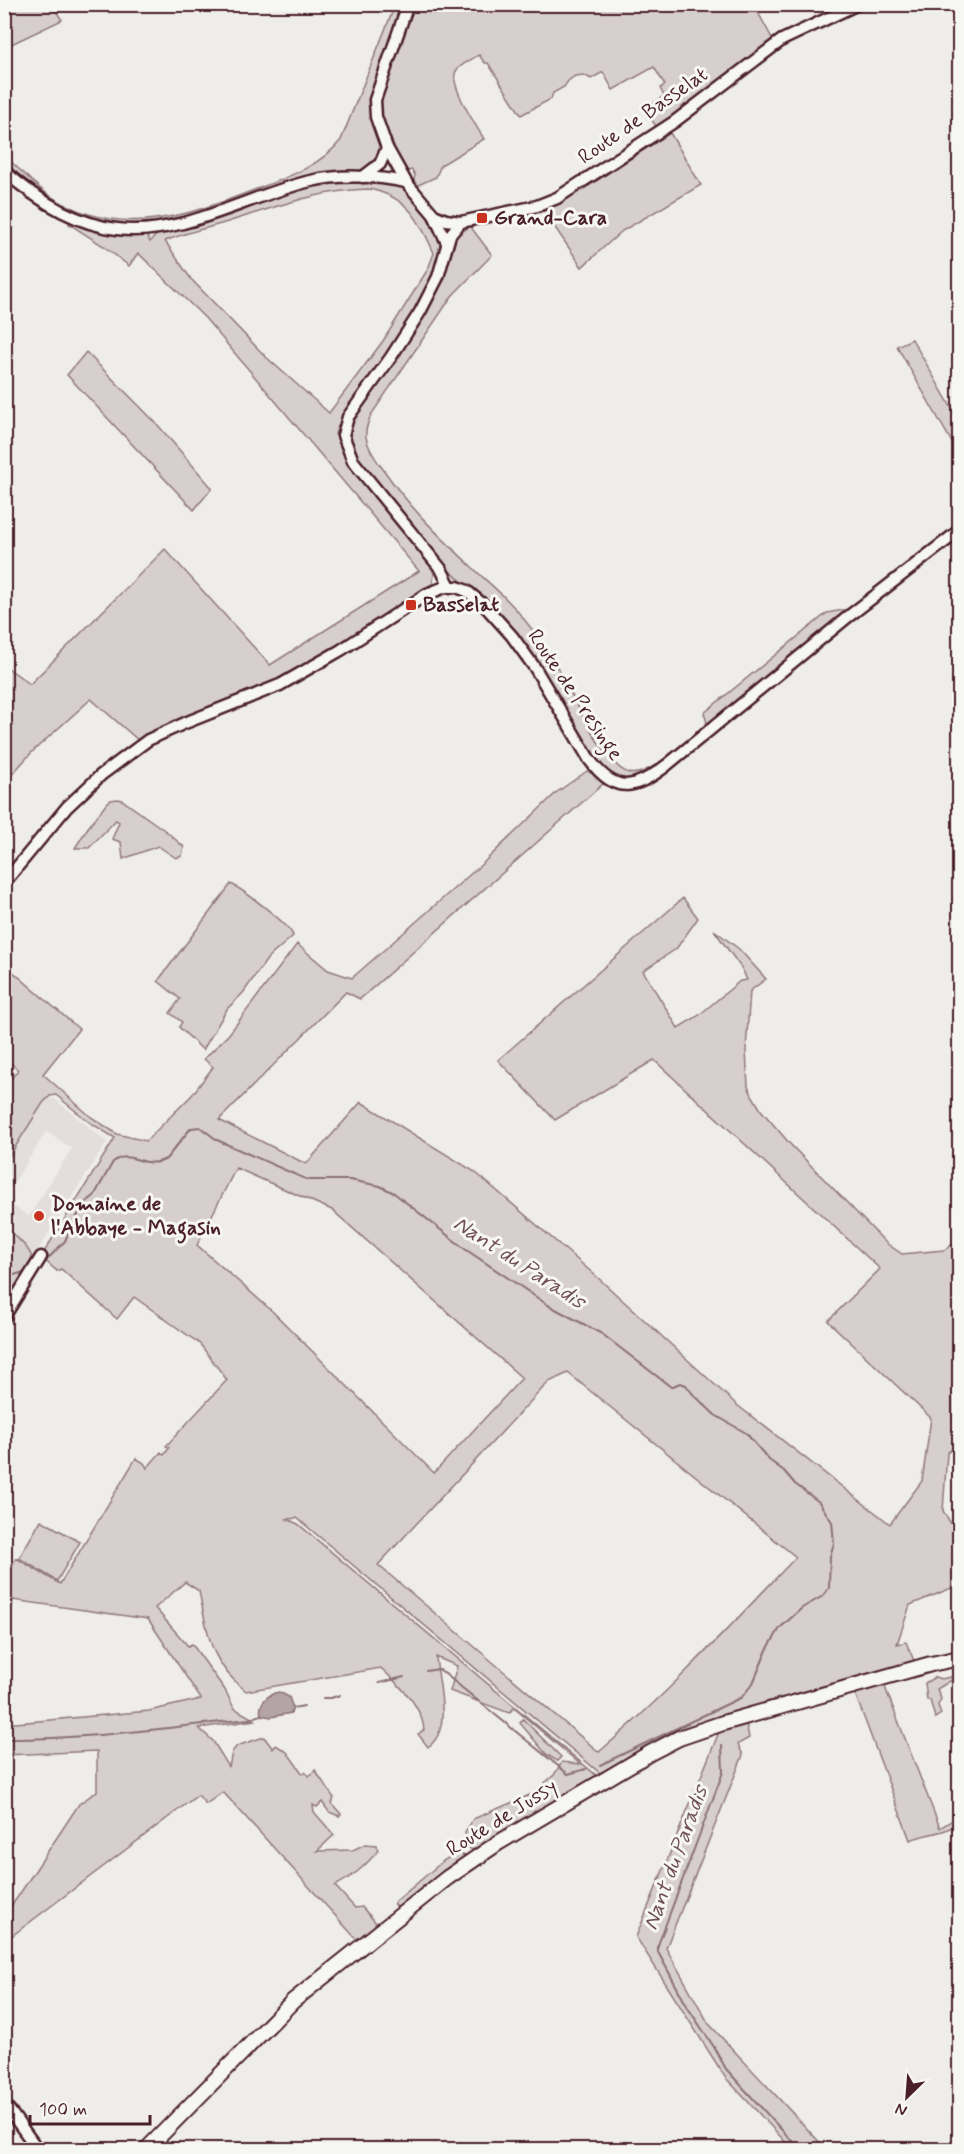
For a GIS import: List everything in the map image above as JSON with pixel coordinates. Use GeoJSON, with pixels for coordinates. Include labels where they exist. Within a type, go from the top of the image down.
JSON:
{"type":"FeatureCollection","features":[{"type":"Feature","properties":{"kind":"main road","name":"Route de Jussy"},"geometry":{"type":"LineString","coordinates":[[146,2150],[296,1999],[447,1878],[498,1844],[679,1738],[723,1723],[960,1658]]}},
{"type":"Feature","properties":{"kind":"street"},"geometry":{"type":"LineString","coordinates":[[408,4],[375,100],[376,117],[387,148],[406,182],[434,215],[447,243]]}},
{"type":"Feature","properties":{"kind":"street","name":"Route de Basselat"},"geometry":{"type":"LineString","coordinates":[[461,222],[537,206],[557,198],[674,122],[782,40],[858,4]]}},
{"type":"Feature","properties":{"kind":"street"},"geometry":{"type":"LineString","coordinates":[[361,178],[380,164],[387,148]]}},
{"type":"Feature","properties":{"kind":"street"},"geometry":{"type":"LineString","coordinates":[[4,171],[32,194],[65,212],[97,225],[124,230],[178,223],[309,181],[330,178],[385,178],[406,182]]}},
{"type":"Feature","properties":{"kind":"street"},"geometry":{"type":"LineString","coordinates":[[434,215],[446,220],[461,222]]}},
{"type":"Feature","properties":{"kind":"street"},"geometry":{"type":"LineString","coordinates":[[4,883],[66,807],[101,775],[148,740],[280,685],[341,650],[427,594],[450,586],[441,569],[353,460],[343,435],[348,417],[407,334],[431,292],[443,265],[447,243],[461,222]]}},
{"type":"Feature","properties":{"kind":"street","name":"Route de Presinge"},"geometry":{"type":"LineString","coordinates":[[450,586],[468,591],[512,636],[535,668],[583,750],[598,771],[616,783],[629,785],[638,784],[650,778],[960,530]]}},
{"type":"Feature","properties":{"kind":"street"},"geometry":{"type":"LineString","coordinates":[[4,1317],[36,1264]]}},
{"type":"Feature","properties":{"kind":"street"},"geometry":{"type":"LineString","coordinates":[[4,2103],[38,2150]]}},
{"type":"Feature","properties":{"kind":"shaded area"},"geometry":{"type":"Polygon","coordinates":[[[4,5],[52,5],[62,20],[5,47],[4,5]]]}},
{"type":"Feature","properties":{"kind":"shaded area"},"geometry":{"type":"Polygon","coordinates":[[[395,5],[405,5],[375,84],[383,153],[367,171],[199,215],[142,227],[104,224],[52,203],[5,167],[4,155],[43,191],[75,209],[100,217],[126,220],[151,220],[177,215],[228,200],[290,176],[323,158],[341,140],[395,5]]]}},
{"type":"Feature","properties":{"kind":"shaded area"},"geometry":{"type":"Polygon","coordinates":[[[413,5],[754,5],[773,40],[657,128],[645,109],[664,96],[660,88],[665,85],[654,67],[613,90],[603,72],[591,79],[584,75],[575,76],[564,87],[553,93],[551,99],[521,115],[488,63],[485,63],[479,55],[458,69],[455,77],[459,95],[484,139],[441,165],[436,177],[416,186],[413,182],[415,175],[412,170],[405,172],[402,169],[379,112],[379,103],[413,5]]]}},
{"type":"Feature","properties":{"kind":"shaded area"},"geometry":{"type":"Polygon","coordinates":[[[670,133],[701,185],[622,231],[582,267],[543,210],[590,185],[670,133]]]}},
{"type":"Feature","properties":{"kind":"shaded area"},"geometry":{"type":"Polygon","coordinates":[[[368,181],[401,186],[416,200],[434,224],[441,238],[437,268],[419,305],[378,369],[348,408],[335,434],[347,458],[429,560],[434,574],[433,583],[306,667],[260,690],[258,687],[153,731],[138,740],[91,699],[32,752],[5,782],[5,666],[30,684],[165,549],[270,665],[419,571],[205,318],[138,253],[129,266],[69,224],[71,218],[145,232],[150,242],[159,232],[277,197],[306,185],[368,181]],[[369,189],[319,195],[165,241],[191,279],[266,357],[329,413],[383,341],[428,269],[434,253],[423,230],[410,211],[394,198],[369,189]]]}},
{"type":"Feature","properties":{"kind":"shaded area"},"geometry":{"type":"Polygon","coordinates":[[[470,226],[492,255],[452,296],[371,415],[366,428],[367,441],[378,462],[413,508],[506,599],[531,628],[550,654],[596,739],[618,767],[629,773],[637,773],[658,763],[707,723],[704,713],[827,613],[848,609],[840,619],[655,769],[635,779],[625,780],[604,772],[476,593],[446,568],[359,461],[351,445],[351,425],[412,335],[445,273],[457,236],[470,226]]]}},
{"type":"Feature","properties":{"kind":"shaded area"},"geometry":{"type":"Polygon","coordinates":[[[912,339],[959,421],[959,455],[897,346],[912,339]]]}},
{"type":"Feature","properties":{"kind":"shaded area"},"geometry":{"type":"Polygon","coordinates":[[[86,352],[157,424],[212,488],[194,510],[67,375],[86,352]]]}},
{"type":"Feature","properties":{"kind":"shaded area"},"geometry":{"type":"Polygon","coordinates":[[[587,771],[599,777],[604,783],[360,999],[346,992],[219,1120],[306,1164],[361,1102],[475,1172],[596,1276],[737,1405],[890,1524],[922,1481],[931,1418],[828,1321],[880,1269],[654,1060],[555,1120],[498,1060],[683,898],[698,918],[676,949],[643,971],[678,1028],[698,1016],[740,981],[747,980],[742,969],[714,930],[739,949],[766,979],[750,991],[746,1050],[748,1086],[761,1110],[790,1144],[886,1243],[902,1254],[944,1250],[959,1240],[959,1444],[947,1453],[943,1511],[959,1536],[959,1585],[910,1605],[897,1644],[906,1642],[915,1663],[649,1747],[600,1773],[297,1518],[287,1519],[298,1524],[597,1776],[475,1852],[468,1847],[465,1833],[473,1819],[532,1794],[554,1775],[562,1762],[580,1764],[514,1708],[509,1713],[450,1691],[457,1666],[436,1657],[442,1718],[436,1739],[428,1747],[418,1734],[424,1730],[419,1712],[402,1689],[381,1668],[246,1691],[224,1669],[217,1658],[208,1634],[199,1591],[185,1582],[155,1608],[188,1646],[192,1644],[225,1690],[234,1708],[255,1720],[199,1728],[213,1741],[229,1767],[232,1752],[237,1746],[264,1737],[273,1749],[276,1745],[287,1752],[303,1774],[305,1772],[309,1776],[315,1770],[334,1798],[332,1804],[341,1814],[339,1816],[329,1812],[322,1802],[317,1807],[313,1805],[314,1812],[334,1835],[317,1851],[353,1850],[365,1844],[377,1845],[378,1851],[368,1862],[335,1886],[355,1908],[362,1907],[377,1924],[373,1928],[398,1909],[394,1903],[443,1861],[459,1851],[466,1859],[360,1943],[223,1792],[206,1804],[198,1795],[5,1941],[5,1914],[79,1804],[97,1791],[97,1751],[5,1755],[5,1724],[149,1711],[201,1699],[148,1619],[13,1600],[5,1648],[5,1579],[16,1558],[60,1584],[136,1458],[147,1468],[161,1452],[164,1455],[169,1448],[166,1446],[227,1380],[200,1344],[134,1297],[117,1319],[61,1269],[57,1271],[41,1257],[115,1138],[89,1122],[56,1095],[50,1096],[43,1103],[5,1163],[5,1086],[18,1070],[5,1057],[5,965],[79,1029],[43,1074],[91,1117],[117,1134],[146,1141],[192,1095],[213,1067],[204,1059],[229,1034],[297,944],[328,970],[352,978],[482,864],[557,792],[587,771]],[[236,1168],[197,1245],[272,1311],[434,1473],[522,1378],[332,1210],[236,1168]],[[568,1373],[549,1382],[542,1389],[378,1565],[599,1752],[676,1682],[796,1557],[568,1373]]]}},
{"type":"Feature","properties":{"kind":"shaded area"},"geometry":{"type":"Polygon","coordinates":[[[118,799],[167,832],[184,847],[182,856],[176,858],[158,846],[123,859],[121,842],[112,839],[119,822],[116,820],[89,848],[75,848],[107,803],[118,799]]]}},
{"type":"Feature","properties":{"kind":"shaded area"},"geometry":{"type":"Polygon","coordinates":[[[231,884],[276,916],[293,936],[268,958],[243,993],[227,1009],[203,1050],[179,1027],[182,1022],[170,1013],[180,999],[158,981],[231,884]]]}},
{"type":"Feature","properties":{"kind":"shaded area"},"geometry":{"type":"Polygon","coordinates":[[[48,1098],[55,1099],[107,1142],[33,1258],[5,1226],[5,1201],[29,1216],[72,1148],[46,1132],[5,1197],[5,1163],[48,1098]]]}},
{"type":"Feature","properties":{"kind":"shaded area"},"geometry":{"type":"Polygon","coordinates":[[[5,1226],[27,1248],[33,1263],[5,1307],[5,1226]]]}},
{"type":"Feature","properties":{"kind":"shaded area"},"geometry":{"type":"Polygon","coordinates":[[[41,1520],[80,1542],[57,1581],[19,1558],[41,1520]]]}},
{"type":"Feature","properties":{"kind":"shaded area"},"geometry":{"type":"Polygon","coordinates":[[[955,1676],[937,1689],[941,1699],[938,1705],[941,1714],[935,1718],[930,1700],[927,1700],[925,1683],[935,1677],[941,1679],[955,1676]]]}},
{"type":"Feature","properties":{"kind":"shaded area"},"geometry":{"type":"Polygon","coordinates":[[[883,1682],[940,1828],[959,1816],[959,1823],[953,1827],[910,1840],[854,1691],[883,1682]]]}},
{"type":"Feature","properties":{"kind":"shaded area"},"geometry":{"type":"Polygon","coordinates":[[[279,1692],[289,1697],[293,1708],[291,1713],[271,1717],[261,1715],[262,1703],[271,1695],[279,1692]]]}},
{"type":"Feature","properties":{"kind":"shaded area"},"geometry":{"type":"Polygon","coordinates":[[[523,1719],[561,1757],[557,1761],[546,1754],[520,1723],[523,1719]]]}},
{"type":"Feature","properties":{"kind":"shaded area"},"geometry":{"type":"Polygon","coordinates":[[[746,1723],[749,1738],[738,1744],[743,1755],[666,1948],[709,2024],[826,2149],[792,2149],[725,2077],[636,1937],[719,1732],[746,1723]]]}},
{"type":"Feature","properties":{"kind":"waterway","name":"Nant du Paradis"},"geometry":{"type":"LineString","coordinates":[[40,1267],[65,1241],[84,1204],[94,1196],[113,1162],[126,1157],[151,1163],[166,1159],[191,1128],[200,1127],[217,1140],[303,1178],[350,1180],[380,1186],[394,1193],[465,1249],[548,1305],[602,1334],[671,1387],[680,1383],[686,1385],[715,1415],[746,1433],[769,1460],[819,1502],[832,1522],[834,1543],[830,1556],[829,1588],[823,1596],[802,1608],[780,1628],[767,1650],[753,1683],[742,1697],[600,1765]]}},
{"type":"Feature","properties":{"kind":"waterway","name":"Nant du Paradis"},"geometry":{"type":"LineString","coordinates":[[4,1278],[24,1272],[29,1268]]}},
{"type":"Feature","properties":{"kind":"waterway"},"geometry":{"type":"LineString","coordinates":[[426,1671],[439,1669],[568,1774],[586,1769]]}},
{"type":"Feature","properties":{"kind":"waterway"},"geometry":{"type":"LineString","coordinates":[[379,1683],[404,1677]]}},
{"type":"Feature","properties":{"kind":"waterway"},"geometry":{"type":"LineString","coordinates":[[323,1698],[340,1695]]}},
{"type":"Feature","properties":{"kind":"waterway"},"geometry":{"type":"LineString","coordinates":[[293,1708],[304,1706]]}},
{"type":"Feature","properties":{"kind":"waterway"},"geometry":{"type":"LineString","coordinates":[[4,1739],[127,1732],[250,1719],[261,1715]]}},
{"type":"Feature","properties":{"kind":"waterway","name":"Nant du Paradis"},"geometry":{"type":"LineString","coordinates":[[722,1745],[723,1772],[658,1945],[658,1952],[688,2008],[726,2069],[800,2150]]}},
{"type":"Feature","properties":{"kind":"place","name":"Grand-Cara"},"geometry":{"type":"Point","coordinates":[482,218]}},
{"type":"Feature","properties":{"kind":"place","name":"Basselat"},"geometry":{"type":"Point","coordinates":[411,605]}},
{"type":"Feature","properties":{"kind":"place","name":"Domaine de l'Abbaye - Magasin"},"geometry":{"type":"Point","coordinates":[39,1216]}}]}
